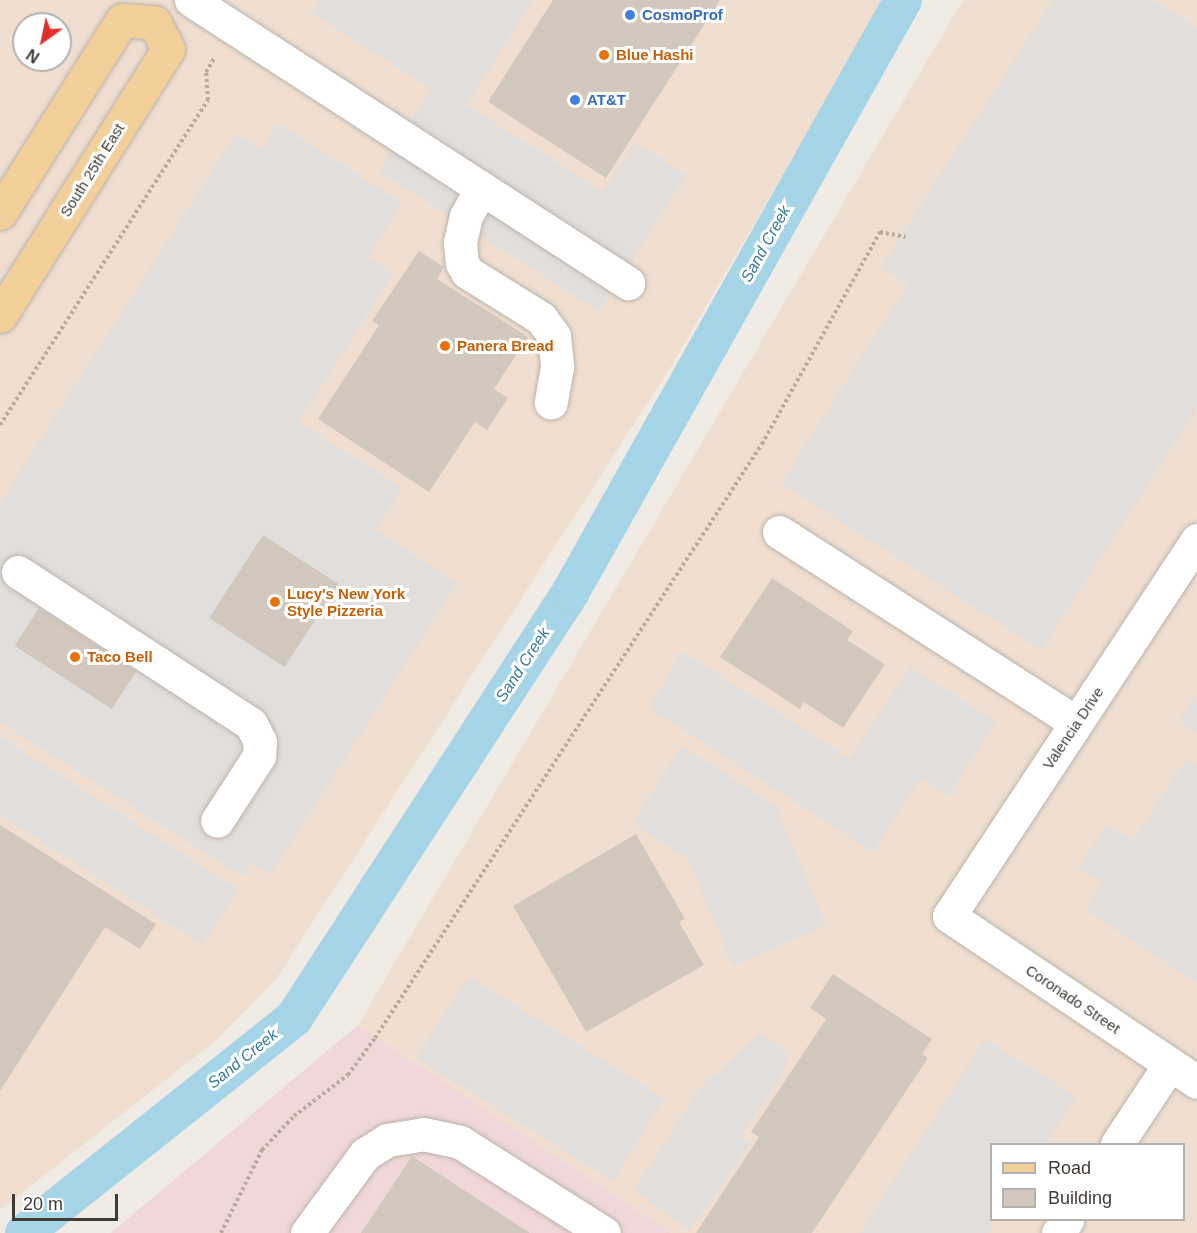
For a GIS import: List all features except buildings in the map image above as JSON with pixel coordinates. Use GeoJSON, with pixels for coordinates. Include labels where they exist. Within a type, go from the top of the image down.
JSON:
{"type":"FeatureCollection","features":[{"type":"Feature","properties":{"kind":"main road","name":"South 25th East"},"geometry":{"type":"LineString","coordinates":[[0,213],[122,20],[161,11],[168,49],[0,315]]}},
{"type":"Feature","properties":{"kind":"street"},"geometry":{"type":"LineString","coordinates":[[191,0],[628,283]]}},
{"type":"Feature","properties":{"kind":"street"},"geometry":{"type":"LineString","coordinates":[[482,188],[466,216],[460,242],[462,263],[467,272],[541,318],[554,336],[557,367],[551,402]]}},
{"type":"Feature","properties":{"kind":"street"},"geometry":{"type":"LineString","coordinates":[[779,532],[1076,723]]}},
{"type":"Feature","properties":{"kind":"street","name":"Valencia Drive"},"geometry":{"type":"LineString","coordinates":[[949,916],[1197,540]]}},
{"type":"Feature","properties":{"kind":"street"},"geometry":{"type":"LineString","coordinates":[[18,572],[251,724],[260,742],[259,756],[217,820]]}},
{"type":"Feature","properties":{"kind":"street","name":"Coronado Street"},"geometry":{"type":"LineString","coordinates":[[949,916],[1197,1082]]}},
{"type":"Feature","properties":{"kind":"street"},"geometry":{"type":"LineString","coordinates":[[1118,1143],[1170,1064]]}},
{"type":"Feature","properties":{"kind":"street"},"geometry":{"type":"LineString","coordinates":[[307,1233],[365,1154],[387,1140],[423,1134],[460,1142],[604,1233]]}},
{"type":"Feature","properties":{"kind":"path"},"geometry":{"type":"LineString","coordinates":[[0,425],[208,100],[206,72]]}},
{"type":"Feature","properties":{"kind":"path"},"geometry":{"type":"LineString","coordinates":[[221,1233],[262,1150],[294,1116],[348,1075],[375,1038],[762,444],[880,232],[906,237]]}},
{"type":"Feature","properties":{"kind":"shaded area"},"geometry":{"type":"Polygon","coordinates":[[[0,0],[884,0],[672,365],[276,979],[219,1038],[0,1210],[0,0]]]}},
{"type":"Feature","properties":{"kind":"shaded area"},"geometry":{"type":"Polygon","coordinates":[[[320,0],[533,0],[466,105],[603,192],[635,142],[686,175],[599,311],[379,171],[431,89],[312,13],[320,0]]]}},
{"type":"Feature","properties":{"kind":"shaded area"},"geometry":{"type":"Polygon","coordinates":[[[963,0],[1197,0],[1197,1233],[672,1233],[358,1025],[963,0]]]}},
{"type":"Feature","properties":{"kind":"shaded area"},"geometry":{"type":"Polygon","coordinates":[[[1053,0],[1153,0],[1197,28],[1197,408],[1041,650],[781,483],[908,285],[881,267],[1053,0]]]}},
{"type":"Feature","properties":{"kind":"shaded area"},"geometry":{"type":"Polygon","coordinates":[[[278,124],[402,203],[368,257],[393,274],[298,422],[402,488],[375,530],[457,583],[270,875],[251,863],[243,877],[0,722],[0,503],[236,134],[262,149],[278,124]]]}},
{"type":"Feature","properties":{"kind":"shaded area"},"geometry":{"type":"Polygon","coordinates":[[[683,652],[850,759],[910,667],[996,722],[948,796],[920,778],[873,852],[648,707],[683,652]]]}},
{"type":"Feature","properties":{"kind":"shaded area"},"geometry":{"type":"Polygon","coordinates":[[[1197,694],[1197,733],[1179,721],[1197,694]]]}},
{"type":"Feature","properties":{"kind":"shaded area"},"geometry":{"type":"Polygon","coordinates":[[[0,737],[238,890],[203,945],[0,815],[0,737]]]}},
{"type":"Feature","properties":{"kind":"shaded area"},"geometry":{"type":"Polygon","coordinates":[[[682,746],[775,806],[826,925],[733,965],[688,859],[633,823],[682,746]]]}},
{"type":"Feature","properties":{"kind":"shaded area"},"geometry":{"type":"Polygon","coordinates":[[[1187,758],[1197,765],[1197,983],[1086,910],[1103,883],[1079,867],[1107,825],[1133,841],[1187,758]]]}},
{"type":"Feature","properties":{"kind":"shaded area"},"geometry":{"type":"Polygon","coordinates":[[[468,976],[664,1098],[612,1181],[417,1058],[468,976]]]}},
{"type":"Feature","properties":{"kind":"shaded area"},"geometry":{"type":"Polygon","coordinates":[[[358,1025],[672,1233],[111,1233],[358,1025]]]}},
{"type":"Feature","properties":{"kind":"shaded area"},"geometry":{"type":"Polygon","coordinates":[[[760,1032],[787,1053],[783,1074],[740,1137],[751,1144],[689,1230],[634,1190],[700,1089],[760,1032]]]}},
{"type":"Feature","properties":{"kind":"shaded area"},"geometry":{"type":"Polygon","coordinates":[[[985,1039],[1076,1097],[1046,1143],[990,1143],[990,1221],[996,1221],[988,1233],[860,1233],[985,1039]]]}},
{"type":"Feature","properties":{"kind":"waterway","name":"Sand Creek"},"geometry":{"type":"LineString","coordinates":[[24,1233],[294,1018],[570,593],[903,0]]}},
{"type":"Feature","properties":{"kind":"place","name":"CosmoProf"},"geometry":{"type":"Point","coordinates":[630,15]}},
{"type":"Feature","properties":{"kind":"place","name":"Blue Hashi"},"geometry":{"type":"Point","coordinates":[604,55]}},
{"type":"Feature","properties":{"kind":"place","name":"AT&T"},"geometry":{"type":"Point","coordinates":[575,100]}},
{"type":"Feature","properties":{"kind":"place","name":"Panera Bread"},"geometry":{"type":"Point","coordinates":[445,346]}},
{"type":"Feature","properties":{"kind":"place","name":"Lucy's New York Style Pizzeria"},"geometry":{"type":"Point","coordinates":[275,602]}},
{"type":"Feature","properties":{"kind":"place","name":"Taco Bell"},"geometry":{"type":"Point","coordinates":[75,657]}}]}
